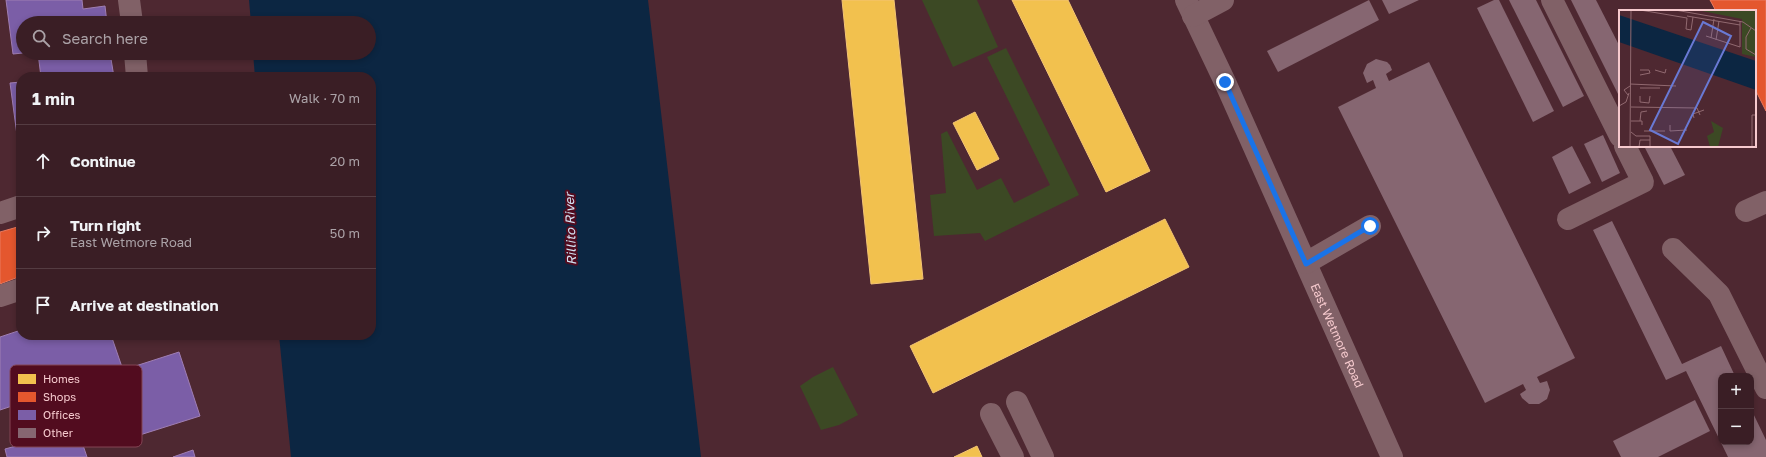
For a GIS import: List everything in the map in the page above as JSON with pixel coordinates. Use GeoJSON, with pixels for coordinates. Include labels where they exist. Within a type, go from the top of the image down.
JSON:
{"type":"FeatureCollection","features":[{"type":"Feature","properties":{"kind":"street"},"geometry":{"type":"LineString","coordinates":[[129,0],[131,16]]}},
{"type":"Feature","properties":{"kind":"street"},"geometry":{"type":"LineString","coordinates":[[1189,8],[1223,0]]}},
{"type":"Feature","properties":{"kind":"street"},"geometry":{"type":"LineString","coordinates":[[1552,0],[1619,134]]}},
{"type":"Feature","properties":{"kind":"street","name":"East Wetmore Road"},"geometry":{"type":"LineString","coordinates":[[1189,8],[1225,82],[1392,457]]}},
{"type":"Feature","properties":{"kind":"street"},"geometry":{"type":"LineString","coordinates":[[136,60],[137,72]]}},
{"type":"Feature","properties":{"kind":"street"},"geometry":{"type":"LineString","coordinates":[[1568,219],[1643,182],[1626,147]]}},
{"type":"Feature","properties":{"kind":"street"},"geometry":{"type":"LineString","coordinates":[[1746,212],[1766,202]]}},
{"type":"Feature","properties":{"kind":"street"},"geometry":{"type":"LineString","coordinates":[[0,213],[16,208]]}},
{"type":"Feature","properties":{"kind":"street"},"geometry":{"type":"LineString","coordinates":[[1306,264],[1370,226]]}},
{"type":"Feature","properties":{"kind":"street"},"geometry":{"type":"LineString","coordinates":[[1673,249],[1719,294],[1766,388]]}},
{"type":"Feature","properties":{"kind":"street"},"geometry":{"type":"LineString","coordinates":[[0,296],[16,291]]}},
{"type":"Feature","properties":{"kind":"street"},"geometry":{"type":"LineString","coordinates":[[1017,402],[1043,457]]}},
{"type":"Feature","properties":{"kind":"street"},"geometry":{"type":"LineString","coordinates":[[991,414],[1013,457]]}},
{"type":"Feature","properties":{"kind":"green space"},"geometry":{"type":"Polygon","coordinates":[[[922,0],[977,0],[998,47],[953,67],[922,0]]]}},
{"type":"Feature","properties":{"kind":"green space"},"geometry":{"type":"Polygon","coordinates":[[[1006,48],[1079,195],[985,241],[980,233],[934,236],[930,195],[946,193],[941,134],[947,131],[977,190],[1001,178],[1014,203],[1050,185],[987,57],[1006,48]]]}},
{"type":"Feature","properties":{"kind":"green space"},"geometry":{"type":"Polygon","coordinates":[[[833,367],[858,415],[839,425],[821,430],[800,386],[813,377],[833,367]]]}},
{"type":"Feature","properties":{"kind":"water","name":"Rillito River"},"geometry":{"type":"Polygon","coordinates":[[[249,0],[648,0],[701,457],[291,457],[279,340],[376,340],[376,72],[255,72],[254,60],[376,60],[376,16],[250,16],[249,0]]]}},
{"type":"Feature","properties":{"kind":"building: Homes"},"geometry":{"type":"Polygon","coordinates":[[[842,0],[894,0],[923,279],[871,284],[842,0]]]}},
{"type":"Feature","properties":{"kind":"building: Homes"},"geometry":{"type":"Polygon","coordinates":[[[1012,0],[1068,0],[1150,171],[1106,192],[1012,0]]]}},
{"type":"Feature","properties":{"kind":"building: Homes"},"geometry":{"type":"Polygon","coordinates":[[[975,112],[999,159],[977,170],[953,123],[975,112]]]}},
{"type":"Feature","properties":{"kind":"building: Homes"},"geometry":{"type":"Polygon","coordinates":[[[1165,219],[1189,267],[933,393],[910,346],[1165,219]]]}},
{"type":"Feature","properties":{"kind":"building: Homes"},"geometry":{"type":"Polygon","coordinates":[[[977,446],[982,457],[954,457],[977,446]]]}},
{"type":"Feature","properties":{"kind":"building: Shops"},"geometry":{"type":"Polygon","coordinates":[[[1710,0],[1766,0],[1766,111],[1756,91],[1756,10],[1715,10],[1710,0]]]}},
{"type":"Feature","properties":{"kind":"building: Shops"},"geometry":{"type":"Polygon","coordinates":[[[16,227],[16,278],[0,284],[0,232],[16,227]]]}},
{"type":"Feature","properties":{"kind":"building: Offices"},"geometry":{"type":"Polygon","coordinates":[[[6,0],[82,0],[83,9],[105,6],[106,16],[16,16],[16,54],[13,54],[6,0]]]}},
{"type":"Feature","properties":{"kind":"building: Offices"},"geometry":{"type":"Polygon","coordinates":[[[39,60],[111,60],[113,72],[40,72],[39,60]]]}},
{"type":"Feature","properties":{"kind":"building: Offices"},"geometry":{"type":"Polygon","coordinates":[[[16,82],[16,128],[10,83],[16,82]]]}},
{"type":"Feature","properties":{"kind":"building: Offices"},"geometry":{"type":"Polygon","coordinates":[[[16,332],[16,340],[113,340],[121,365],[10,365],[10,407],[0,410],[0,337],[16,332]]]}},
{"type":"Feature","properties":{"kind":"building: Offices"},"geometry":{"type":"Polygon","coordinates":[[[179,352],[200,416],[142,434],[142,365],[139,365],[179,352]]]}},
{"type":"Feature","properties":{"kind":"building: Offices"},"geometry":{"type":"Polygon","coordinates":[[[12,447],[84,447],[87,457],[7,457],[5,449],[12,447]]]}},
{"type":"Feature","properties":{"kind":"building: Offices"},"geometry":{"type":"Polygon","coordinates":[[[193,450],[195,457],[173,457],[193,450]]]}},
{"type":"Feature","properties":{"kind":"building: Other"},"geometry":{"type":"Polygon","coordinates":[[[1369,0],[1379,20],[1278,72],[1267,51],[1369,0]]]}},
{"type":"Feature","properties":{"kind":"building: Other"},"geometry":{"type":"Polygon","coordinates":[[[1382,0],[1419,0],[1389,14],[1382,0]]]}},
{"type":"Feature","properties":{"kind":"building: Other"},"geometry":{"type":"Polygon","coordinates":[[[1494,0],[1499,0],[1554,111],[1533,122],[1477,8],[1494,0]]]}},
{"type":"Feature","properties":{"kind":"building: Other"},"geometry":{"type":"Polygon","coordinates":[[[1509,0],[1536,0],[1584,96],[1563,107],[1509,0]]]}},
{"type":"Feature","properties":{"kind":"building: Other"},"geometry":{"type":"Polygon","coordinates":[[[1571,0],[1596,0],[1619,45],[1619,96],[1571,0]]]}},
{"type":"Feature","properties":{"kind":"building: Other"},"geometry":{"type":"Polygon","coordinates":[[[1376,59],[1387,62],[1390,65],[1392,70],[1386,74],[1389,81],[1429,62],[1575,358],[1537,377],[1540,383],[1547,381],[1550,390],[1547,399],[1539,404],[1529,404],[1522,398],[1520,394],[1526,390],[1523,384],[1485,403],[1338,107],[1376,88],[1373,80],[1367,83],[1363,73],[1367,64],[1376,59]]]}},
{"type":"Feature","properties":{"kind":"building: Other"},"geometry":{"type":"Polygon","coordinates":[[[1603,135],[1620,173],[1602,182],[1584,144],[1603,135]]]}},
{"type":"Feature","properties":{"kind":"building: Other"},"geometry":{"type":"Polygon","coordinates":[[[1572,146],[1591,183],[1569,194],[1552,157],[1572,146]]]}},
{"type":"Feature","properties":{"kind":"building: Other"},"geometry":{"type":"Polygon","coordinates":[[[1645,147],[1671,147],[1685,175],[1664,185],[1645,147]]]}},
{"type":"Feature","properties":{"kind":"building: Other"},"geometry":{"type":"Polygon","coordinates":[[[1612,221],[1682,364],[1721,346],[1734,373],[1718,373],[1718,437],[1686,371],[1666,380],[1593,230],[1612,221]]]}},
{"type":"Feature","properties":{"kind":"building: Other"},"geometry":{"type":"Polygon","coordinates":[[[1695,400],[1710,431],[1658,457],[1621,457],[1613,441],[1695,400]]]}},
{"type":"Feature","properties":{"kind":"building: Other"},"geometry":{"type":"Polygon","coordinates":[[[1754,415],[1766,440],[1766,457],[1728,457],[1722,445],[1754,445],[1754,415]]]}},
{"type":"Feature","properties":{"kind":"route"},"geometry":{"type":"LineString","coordinates":[[1225,82],[1306,264],[1370,226]]}}]}
